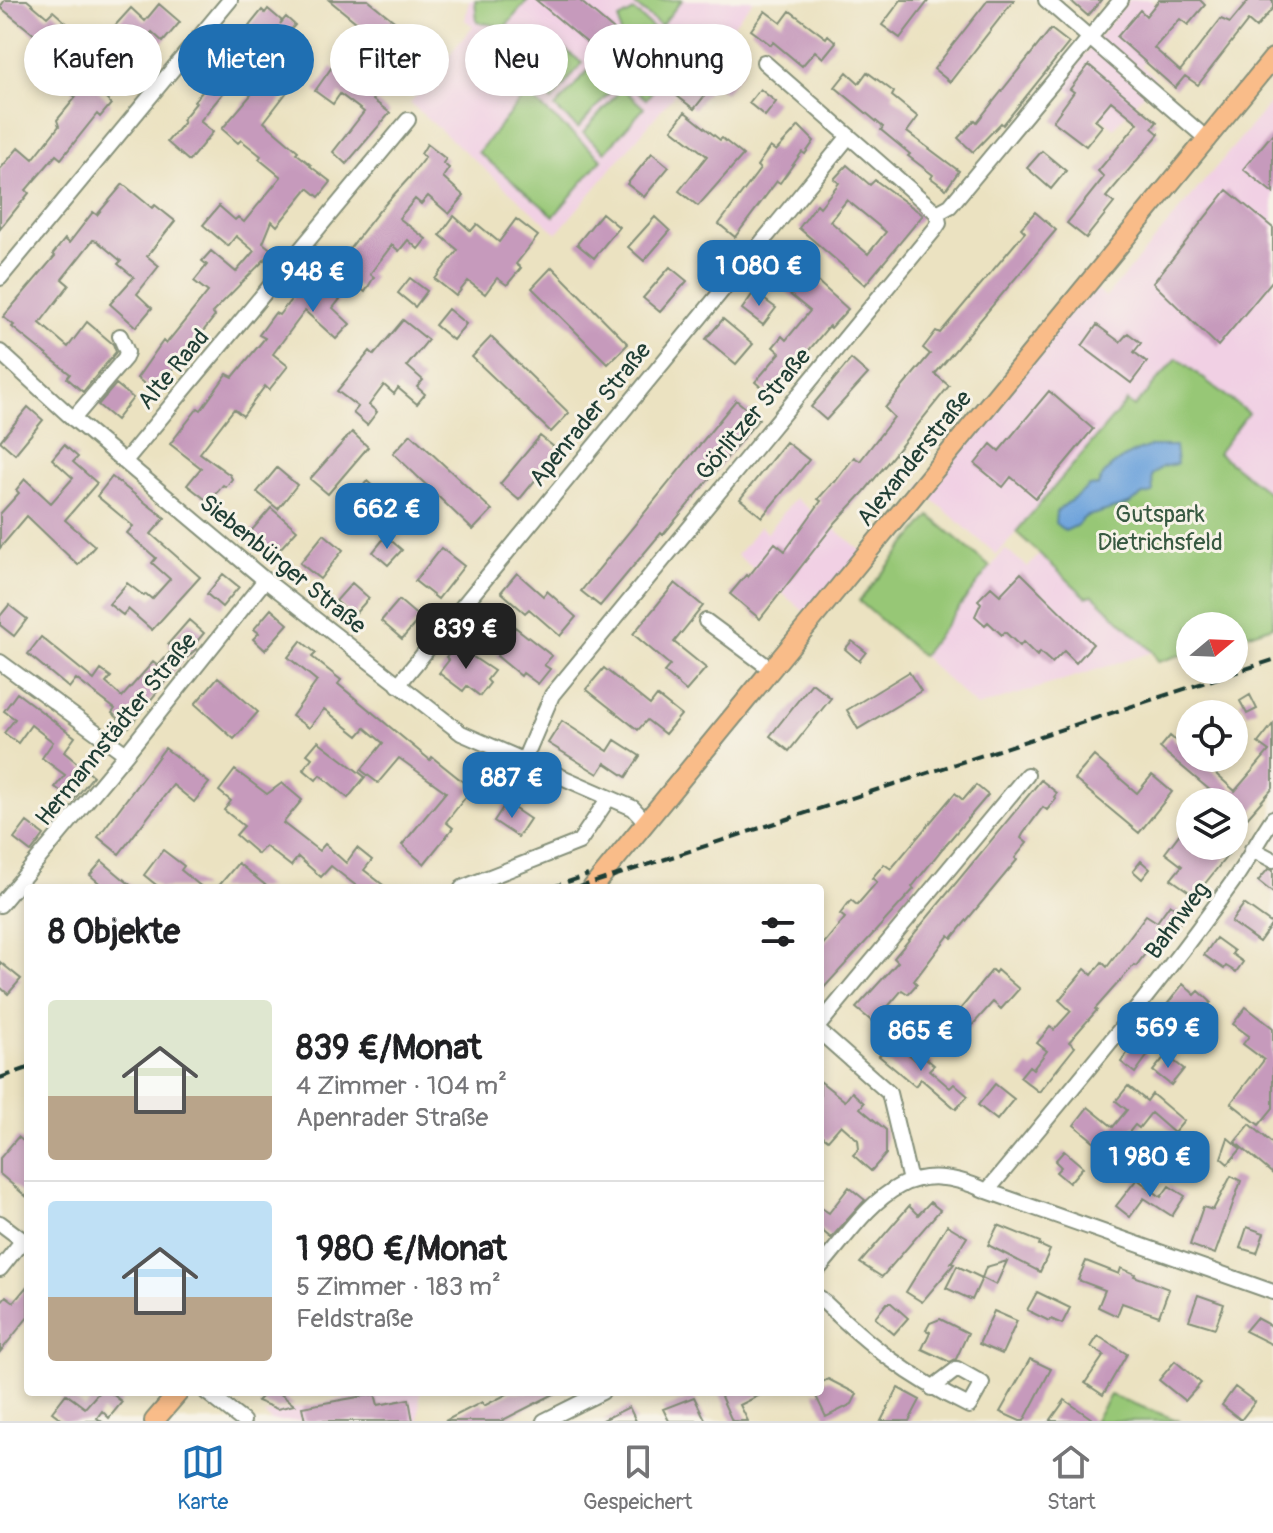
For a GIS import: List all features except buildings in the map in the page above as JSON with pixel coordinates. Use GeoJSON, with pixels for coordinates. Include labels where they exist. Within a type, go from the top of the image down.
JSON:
{"type":"FeatureCollection","features":[{"type":"Feature","properties":{"kind":"main road","name":"Alexanderstraße"},"geometry":{"type":"LineString","coordinates":[[595,884],[1273,58]]}},
{"type":"Feature","properties":{"kind":"main road"},"geometry":{"type":"LineString","coordinates":[[154,1421],[176,1396]]}},
{"type":"Feature","properties":{"kind":"street"},"geometry":{"type":"LineString","coordinates":[[0,278],[230,0]]}},
{"type":"Feature","properties":{"kind":"street"},"geometry":{"type":"LineString","coordinates":[[1046,0],[1208,140]]}},
{"type":"Feature","properties":{"kind":"street","name":"Görlitzer Straße"},"geometry":{"type":"LineString","coordinates":[[524,760],[552,695],[935,229],[939,223],[937,213],[950,206],[1121,0]]}},
{"type":"Feature","properties":{"kind":"street"},"geometry":{"type":"LineString","coordinates":[[764,62],[937,213]]}},
{"type":"Feature","properties":{"kind":"street","name":"Alte Raad"},"geometry":{"type":"LineString","coordinates":[[125,461],[408,120]]}},
{"type":"Feature","properties":{"kind":"street","name":"Apenrader Straße"},"geometry":{"type":"LineString","coordinates":[[398,685],[849,136]]}},
{"type":"Feature","properties":{"kind":"street"},"geometry":{"type":"LineString","coordinates":[[73,419],[125,358],[127,352],[120,336]]}},
{"type":"Feature","properties":{"kind":"street","name":"Siebenbürger Straße"},"geometry":{"type":"LineString","coordinates":[[0,352],[73,419],[265,580],[461,733],[633,808],[645,821]]}},
{"type":"Feature","properties":{"kind":"street","name":"Hermannstädter Straße"},"geometry":{"type":"LineString","coordinates":[[0,905],[265,580]]}},
{"type":"Feature","properties":{"kind":"street"},"geometry":{"type":"LineString","coordinates":[[706,621],[772,670]]}},
{"type":"Feature","properties":{"kind":"street"},"geometry":{"type":"LineString","coordinates":[[0,662],[126,754]]}},
{"type":"Feature","properties":{"kind":"street"},"geometry":{"type":"LineString","coordinates":[[824,1019],[1027,775]]}},
{"type":"Feature","properties":{"kind":"street"},"geometry":{"type":"LineString","coordinates":[[472,884],[579,842],[608,799]]}},
{"type":"Feature","properties":{"kind":"street","name":"Bahnweg"},"geometry":{"type":"LineString","coordinates":[[987,1191],[1175,960],[1236,877],[1273,818]]}},
{"type":"Feature","properties":{"kind":"street"},"geometry":{"type":"LineString","coordinates":[[1252,849],[1273,860]]}},
{"type":"Feature","properties":{"kind":"street"},"geometry":{"type":"LineString","coordinates":[[824,1036],[889,1093],[910,1181]]}},
{"type":"Feature","properties":{"kind":"street"},"geometry":{"type":"LineString","coordinates":[[824,1262],[874,1203],[894,1187],[930,1178],[960,1179],[1273,1292]]}},
{"type":"Feature","properties":{"kind":"street"},"geometry":{"type":"LineString","coordinates":[[0,1223],[24,1241]]}},
{"type":"Feature","properties":{"kind":"street"},"geometry":{"type":"LineString","coordinates":[[0,1269],[24,1244]]}},
{"type":"Feature","properties":{"kind":"street"},"geometry":{"type":"LineString","coordinates":[[824,1302],[896,1365],[932,1388]]}},
{"type":"Feature","properties":{"kind":"street"},"geometry":{"type":"LineString","coordinates":[[211,1396],[243,1421]]}},
{"type":"Feature","properties":{"kind":"street"},"geometry":{"type":"LineString","coordinates":[[544,1421],[594,1396]]}},
{"type":"Feature","properties":{"kind":"shaded area"},"geometry":{"type":"Polygon","coordinates":[[[469,0],[754,0],[734,24],[584,24],[584,96],[673,96],[557,233],[410,103],[416,96],[449,96],[449,55],[465,36],[465,96],[568,96],[568,24],[470,24],[465,20],[469,0]]]}},
{"type":"Feature","properties":{"kind":"shaded area"},"geometry":{"type":"Polygon","coordinates":[[[1129,0],[1151,0],[1177,23],[1141,65],[1156,79],[1114,128],[1061,84],[1129,0]]]}},
{"type":"Feature","properties":{"kind":"shaded area"},"geometry":{"type":"Polygon","coordinates":[[[1273,100],[1273,495],[1218,453],[1247,413],[1133,407],[1126,402],[997,555],[919,488],[1088,283],[1106,297],[1273,100]]]}},
{"type":"Feature","properties":{"kind":"shaded area"},"geometry":{"type":"Polygon","coordinates":[[[795,498],[866,554],[814,620],[737,555],[760,526],[767,533],[795,498]]]}},
{"type":"Feature","properties":{"kind":"shaded area"},"geometry":{"type":"Polygon","coordinates":[[[1005,549],[1028,567],[1040,554],[1086,596],[1093,595],[1153,652],[977,707],[922,656],[1005,549]]]}},
{"type":"Feature","properties":{"kind":"shaded area"},"geometry":{"type":"Polygon","coordinates":[[[358,1396],[420,1396],[419,1421],[271,1421],[264,1414],[358,1396]]]}},
{"type":"Feature","properties":{"kind":"green space"},"geometry":{"type":"Polygon","coordinates":[[[475,0],[528,0],[508,24],[477,22],[475,0]]]}},
{"type":"Feature","properties":{"kind":"green space"},"geometry":{"type":"Polygon","coordinates":[[[629,0],[682,0],[663,24],[629,0]]]}},
{"type":"Feature","properties":{"kind":"green space"},"geometry":{"type":"Polygon","coordinates":[[[634,11],[649,24],[619,24],[619,19],[634,11]]]}},
{"type":"Feature","properties":{"kind":"green space"},"geometry":{"type":"Polygon","coordinates":[[[568,52],[582,63],[568,81],[568,52]]]}},
{"type":"Feature","properties":{"kind":"green space"},"geometry":{"type":"Polygon","coordinates":[[[584,75],[584,96],[606,96],[578,128],[555,108],[584,75]]]}},
{"type":"Feature","properties":{"kind":"green space"},"geometry":{"type":"Polygon","coordinates":[[[524,96],[528,96],[602,159],[554,216],[478,152],[524,96]]]}},
{"type":"Feature","properties":{"kind":"green space"},"geometry":{"type":"Polygon","coordinates":[[[615,96],[631,96],[644,108],[605,152],[583,133],[615,96]]]}},
{"type":"Feature","properties":{"kind":"green space","name":"Gutspark Dietrichsfeld"},"geometry":{"type":"Polygon","coordinates":[[[1177,358],[1248,413],[1218,453],[1273,496],[1273,626],[1248,634],[1248,612],[1176,612],[1176,656],[1158,662],[1153,652],[1093,595],[1086,597],[1016,532],[1127,401],[1134,407],[1177,358]]]}},
{"type":"Feature","properties":{"kind":"green space"},"geometry":{"type":"Polygon","coordinates":[[[930,516],[990,567],[922,656],[859,601],[930,516]]]}},
{"type":"Feature","properties":{"kind":"green space"},"geometry":{"type":"Polygon","coordinates":[[[1110,1395],[1180,1421],[1094,1421],[1110,1395]]]}},
{"type":"Feature","properties":{"kind":"water"},"geometry":{"type":"Polygon","coordinates":[[[1151,446],[1175,446],[1177,464],[1162,467],[1152,475],[1153,493],[1085,517],[1065,531],[1055,523],[1056,512],[1089,486],[1098,486],[1112,466],[1151,446]]]}},
{"type":"Feature","properties":{"kind":"railway"},"geometry":{"type":"LineString","coordinates":[[589,884],[1273,660]]}},
{"type":"Feature","properties":{"kind":"railway"},"geometry":{"type":"LineString","coordinates":[[562,884],[588,875]]}},
{"type":"Feature","properties":{"kind":"railway"},"geometry":{"type":"LineString","coordinates":[[0,1078],[24,1069]]}}]}
